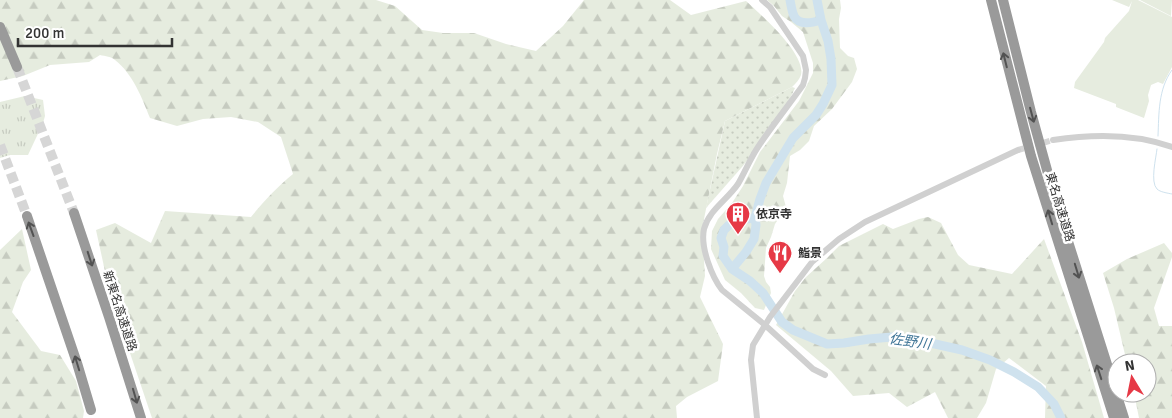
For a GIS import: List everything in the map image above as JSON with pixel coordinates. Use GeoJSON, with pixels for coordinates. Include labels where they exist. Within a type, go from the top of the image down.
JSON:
{"type":"FeatureCollection","features":[{"type":"Feature","properties":{"kind":"highway","name":"東名高速道路"},"geometry":{"type":"LineString","coordinates":[[990,0],[1031,156],[1114,418]]}},
{"type":"Feature","properties":{"kind":"highway","name":"東名高速道路"},"geometry":{"type":"LineString","coordinates":[[1003,0],[1058,210],[1124,418]]}},
{"type":"Feature","properties":{"kind":"highway"},"geometry":{"type":"LineString","coordinates":[[0,27],[17,67]]}},
{"type":"Feature","properties":{"kind":"highway","name":"新東名高速道路"},"geometry":{"type":"LineString","coordinates":[[74,214],[141,418]]}},
{"type":"Feature","properties":{"kind":"highway"},"geometry":{"type":"LineString","coordinates":[[26,216],[48,275],[91,410]]}},
{"type":"Feature","properties":{"kind":"street"},"geometry":{"type":"LineString","coordinates":[[762,0],[770,7],[803,56],[806,70],[805,78],[803,85],[758,147],[737,184],[708,218],[704,228],[706,258],[717,284],[731,298],[765,325],[813,369],[825,375]]}},
{"type":"Feature","properties":{"kind":"street"},"geometry":{"type":"LineString","coordinates":[[1053,140],[1101,135],[1143,139],[1172,147]]}},
{"type":"Feature","properties":{"kind":"street"},"geometry":{"type":"LineString","coordinates":[[756,418],[751,360],[753,345],[784,297],[812,262],[825,249],[865,222],[1018,150]]}},
{"type":"Feature","properties":{"kind":"green space"},"geometry":{"type":"Polygon","coordinates":[[[0,0],[376,0],[395,6],[422,30],[443,33],[474,33],[506,44],[536,51],[563,26],[584,0],[670,0],[691,15],[746,1],[790,46],[801,66],[801,75],[792,87],[725,121],[702,229],[705,276],[700,297],[723,344],[718,381],[687,397],[676,406],[677,418],[152,418],[110,294],[96,230],[115,223],[151,243],[165,211],[251,217],[271,194],[293,174],[281,137],[258,122],[231,117],[203,119],[177,126],[150,118],[144,102],[127,72],[114,59],[100,55],[89,62],[50,65],[23,76],[0,81],[0,0]]]}},
{"type":"Feature","properties":{"kind":"green space"},"geometry":{"type":"Polygon","coordinates":[[[767,0],[840,0],[840,48],[848,56],[854,58],[857,69],[852,82],[832,109],[814,126],[809,141],[790,156],[787,183],[783,196],[786,207],[792,209],[782,214],[775,224],[766,248],[764,276],[771,293],[764,310],[755,308],[725,280],[711,249],[712,231],[718,219],[743,186],[760,152],[799,101],[813,73],[813,63],[803,32],[782,16],[767,0]]]}},
{"type":"Feature","properties":{"kind":"green space"},"geometry":{"type":"Polygon","coordinates":[[[1112,0],[1138,0],[1172,17],[1172,67],[1163,84],[1158,82],[1151,85],[1144,118],[1116,107],[1116,104],[1074,88],[1075,82],[1105,38],[1129,11],[1132,1],[1129,7],[1112,0]]]}},
{"type":"Feature","properties":{"kind":"green space"},"geometry":{"type":"Polygon","coordinates":[[[1140,0],[1172,0],[1171,16],[1140,0]]]}},
{"type":"Feature","properties":{"kind":"green space"},"geometry":{"type":"Polygon","coordinates":[[[792,87],[795,88],[784,111],[742,167],[706,208],[725,121],[792,87]]]}},
{"type":"Feature","properties":{"kind":"green space"},"geometry":{"type":"Polygon","coordinates":[[[25,96],[43,100],[45,116],[43,123],[28,155],[10,155],[0,158],[0,102],[25,96]]]}},
{"type":"Feature","properties":{"kind":"green space"},"geometry":{"type":"Polygon","coordinates":[[[928,217],[941,223],[958,255],[969,265],[1012,274],[1044,239],[1082,342],[1104,418],[1045,418],[1046,386],[1009,358],[996,369],[986,403],[977,418],[948,418],[935,392],[907,407],[889,393],[853,396],[831,371],[776,325],[795,291],[806,277],[839,246],[883,224],[893,229],[928,217]]]}},
{"type":"Feature","properties":{"kind":"green space"},"geometry":{"type":"Polygon","coordinates":[[[22,229],[31,270],[23,282],[12,312],[41,351],[60,355],[76,381],[84,411],[83,418],[0,418],[0,250],[22,229]]]}},
{"type":"Feature","properties":{"kind":"green space"},"geometry":{"type":"Polygon","coordinates":[[[1164,243],[1172,253],[1154,308],[1159,326],[1172,326],[1172,418],[1139,418],[1136,403],[1157,403],[1157,353],[1125,353],[1103,273],[1127,259],[1164,243]]]}},
{"type":"Feature","properties":{"kind":"waterway"},"geometry":{"type":"LineString","coordinates":[[790,0],[793,14],[799,21],[810,23],[821,20]]}},
{"type":"Feature","properties":{"kind":"waterway","name":"佐野川"},"geometry":{"type":"LineString","coordinates":[[732,269],[754,239],[755,218],[766,183],[793,138],[816,115],[832,85],[828,41],[817,0]]}},
{"type":"Feature","properties":{"kind":"waterway"},"geometry":{"type":"LineString","coordinates":[[1158,136],[1162,93],[1167,77],[1172,70]]}},
{"type":"Feature","properties":{"kind":"waterway"},"geometry":{"type":"LineString","coordinates":[[1157,149],[1154,176],[1155,186],[1160,191],[1172,194]]}},
{"type":"Feature","properties":{"kind":"waterway","name":"佐野川"},"geometry":{"type":"LineString","coordinates":[[755,218],[737,220],[724,230],[721,238],[724,247],[723,256],[732,269],[750,281],[763,293],[782,322],[793,330],[827,344],[892,337],[962,350],[990,360],[1038,387],[1054,404],[1061,418]]}},
{"type":"Feature","properties":{"kind":"tunnel"},"geometry":{"type":"LineString","coordinates":[[17,67],[74,213]]}},
{"type":"Feature","properties":{"kind":"tunnel"},"geometry":{"type":"LineString","coordinates":[[1018,150],[1053,140]]}},
{"type":"Feature","properties":{"kind":"tunnel"},"geometry":{"type":"LineString","coordinates":[[0,145],[27,216]]}},
{"type":"Feature","properties":{"kind":"place","name":"依京寺"},"geometry":{"type":"Point","coordinates":[738,235]}},
{"type":"Feature","properties":{"kind":"place","name":"鮨景"},"geometry":{"type":"Point","coordinates":[780,274]}}]}
